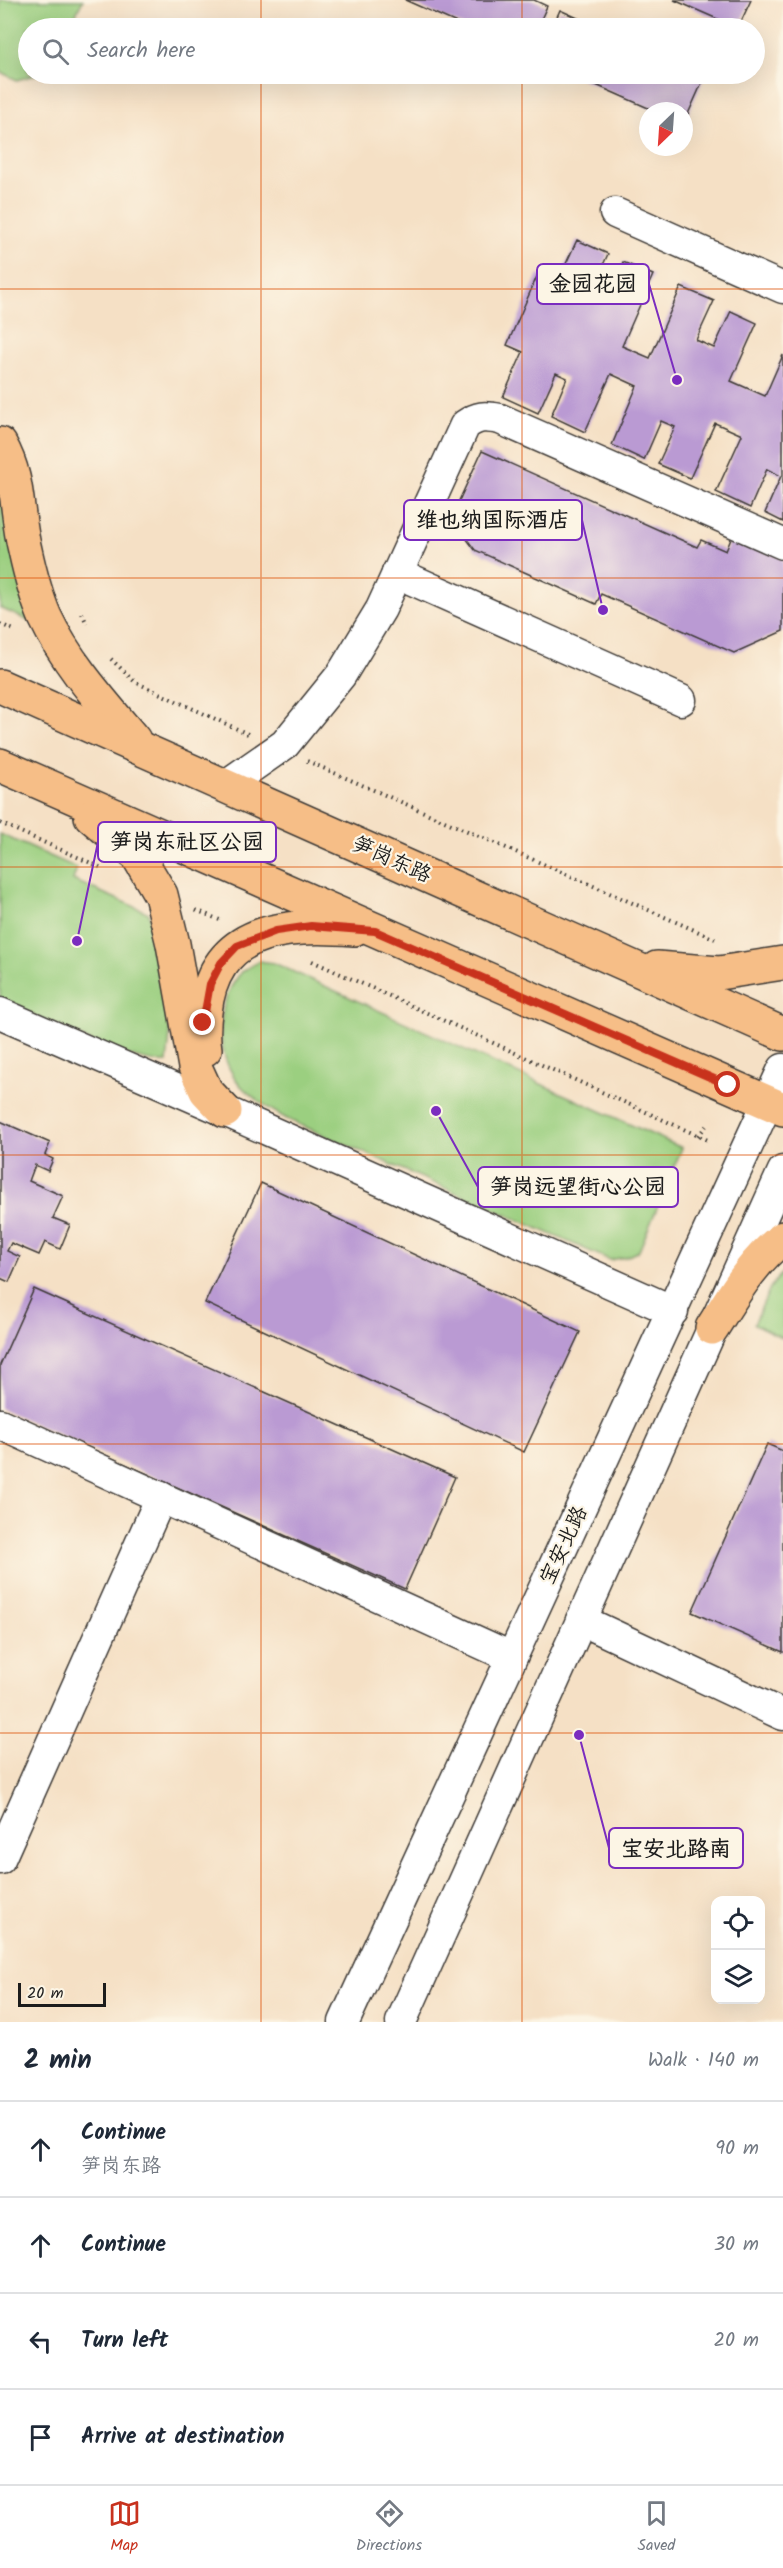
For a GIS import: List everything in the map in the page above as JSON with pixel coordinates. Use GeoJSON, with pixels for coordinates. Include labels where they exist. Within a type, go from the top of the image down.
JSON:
{"type":"FeatureCollection","features":[{"type":"Feature","properties":{"kind":"main road"},"geometry":{"type":"LineString","coordinates":[[0,444],[11,464],[23,542],[44,615],[100,701],[141,748]]}},
{"type":"Feature","properties":{"kind":"main road","name":"笋岗东路"},"geometry":{"type":"LineString","coordinates":[[0,686],[783,1034]]}},
{"type":"Feature","properties":{"kind":"main road"},"geometry":{"type":"LineString","coordinates":[[0,765],[775,1105]]}},
{"type":"Feature","properties":{"kind":"main road"},"geometry":{"type":"LineString","coordinates":[[64,793],[138,856],[161,895],[173,944],[195,1067],[206,1091],[225,1111]]}},
{"type":"Feature","properties":{"kind":"main road"},"geometry":{"type":"LineString","coordinates":[[225,1111],[208,1067],[203,1023],[210,984],[221,963],[237,946],[276,931],[311,926],[375,931]]}},
{"type":"Feature","properties":{"kind":"main road"},"geometry":{"type":"LineString","coordinates":[[631,965],[719,973],[783,963]]}},
{"type":"Feature","properties":{"kind":"main road"},"geometry":{"type":"LineString","coordinates":[[712,1328],[744,1279],[771,1247],[783,1238]]}},
{"type":"Feature","properties":{"kind":"street"},"geometry":{"type":"LineString","coordinates":[[615,213],[783,288]]}},
{"type":"Feature","properties":{"kind":"street"},"geometry":{"type":"LineString","coordinates":[[226,785],[285,744],[341,675],[381,609],[465,425],[476,417],[500,419],[783,544]]}},
{"type":"Feature","properties":{"kind":"street"},"geometry":{"type":"LineString","coordinates":[[397,573],[681,700]]}},
{"type":"Feature","properties":{"kind":"street"},"geometry":{"type":"LineString","coordinates":[[0,1013],[673,1311]]}},
{"type":"Feature","properties":{"kind":"street","name":"宝安北路"},"geometry":{"type":"LineString","coordinates":[[344,2022],[673,1311],[775,1105],[783,1069]]}},
{"type":"Feature","properties":{"kind":"street"},"geometry":{"type":"LineString","coordinates":[[401,2022],[783,1171]]}},
{"type":"Feature","properties":{"kind":"street"},"geometry":{"type":"LineString","coordinates":[[0,1424],[511,1657]]}},
{"type":"Feature","properties":{"kind":"street"},"geometry":{"type":"LineString","coordinates":[[0,1859],[161,1497]]}},
{"type":"Feature","properties":{"kind":"street"},"geometry":{"type":"LineString","coordinates":[[580,1620],[783,1715]]}},
{"type":"Feature","properties":{"kind":"path"},"geometry":{"type":"LineString","coordinates":[[82,614],[90,629]]}},
{"type":"Feature","properties":{"kind":"path"},"geometry":{"type":"LineString","coordinates":[[109,657],[135,682],[257,738]]}},
{"type":"Feature","properties":{"kind":"path"},"geometry":{"type":"LineString","coordinates":[[306,760],[716,939]]}},
{"type":"Feature","properties":{"kind":"path"},"geometry":{"type":"LineString","coordinates":[[0,823],[105,870]]}},
{"type":"Feature","properties":{"kind":"path"},"geometry":{"type":"LineString","coordinates":[[186,905],[229,924]]}},
{"type":"Feature","properties":{"kind":"path"},"geometry":{"type":"LineString","coordinates":[[308,959],[710,1141]]}},
{"type":"Feature","properties":{"kind":"path"},"geometry":{"type":"LineString","coordinates":[[698,1136],[706,1126]]}},
{"type":"Feature","properties":{"kind":"green space"},"geometry":{"type":"Polygon","coordinates":[[[0,0],[83,0],[74,18],[18,18],[18,80],[0,72],[0,0]]]}},
{"type":"Feature","properties":{"kind":"green space"},"geometry":{"type":"Polygon","coordinates":[[[0,465],[40,626],[0,608],[0,465]]]}},
{"type":"Feature","properties":{"kind":"green space"},"geometry":{"type":"Polygon","coordinates":[[[0,834],[77,868],[73,880],[149,913],[170,1034],[167,1062],[151,1061],[108,1048],[0,1000],[0,834]]]}},
{"type":"Feature","properties":{"kind":"green space"},"geometry":{"type":"Polygon","coordinates":[[[259,961],[274,963],[682,1148],[639,1251],[626,1257],[610,1260],[287,1119],[257,1100],[241,1086],[232,1074],[222,1046],[221,1031],[222,1016],[232,987],[242,972],[259,961]]]}},
{"type":"Feature","properties":{"kind":"green space"},"geometry":{"type":"Polygon","coordinates":[[[783,1272],[783,1338],[754,1324],[770,1288],[783,1272]]]}},
{"type":"Feature","properties":{"kind":"building"},"geometry":{"type":"Polygon","coordinates":[[[405,0],[534,0],[547,6],[542,18],[446,18],[405,0]]]}},
{"type":"Feature","properties":{"kind":"building"},"geometry":{"type":"Polygon","coordinates":[[[674,0],[751,0],[743,18],[715,18],[674,0]]]}},
{"type":"Feature","properties":{"kind":"building"},"geometry":{"type":"Polygon","coordinates":[[[560,10],[578,18],[556,18],[560,10]]]}},
{"type":"Feature","properties":{"kind":"building"},"geometry":{"type":"Polygon","coordinates":[[[594,84],[701,84],[693,103],[639,102],[639,104],[594,84]]]}},
{"type":"Feature","properties":{"kind":"building"},"geometry":{"type":"Polygon","coordinates":[[[577,240],[608,254],[591,292],[606,299],[623,262],[653,275],[622,346],[650,358],[681,287],[714,301],[696,340],[714,348],[731,311],[757,323],[731,381],[765,396],[783,355],[783,522],[765,513],[781,476],[767,469],[750,508],[716,492],[742,435],[715,423],[690,478],[658,464],[675,427],[661,421],[644,460],[612,445],[637,386],[611,374],[585,432],[551,416],[567,378],[556,373],[538,413],[503,397],[523,352],[507,345],[538,274],[557,283],[577,240]]]}},
{"type":"Feature","properties":{"kind":"building"},"geometry":{"type":"Polygon","coordinates":[[[482,451],[697,547],[701,540],[726,551],[735,529],[783,559],[783,631],[734,653],[601,594],[596,604],[475,550],[451,518],[482,451]]]}},
{"type":"Feature","properties":{"kind":"building"},"geometry":{"type":"Polygon","coordinates":[[[0,1121],[50,1143],[45,1155],[53,1159],[48,1171],[35,1165],[29,1181],[63,1196],[53,1218],[70,1225],[60,1249],[45,1242],[39,1255],[11,1243],[7,1251],[20,1257],[9,1282],[0,1278],[0,1121]]]}},
{"type":"Feature","properties":{"kind":"building"},"geometry":{"type":"Polygon","coordinates":[[[261,1183],[580,1332],[524,1452],[205,1303],[261,1183]]]}},
{"type":"Feature","properties":{"kind":"building"},"geometry":{"type":"Polygon","coordinates":[[[34,1289],[455,1477],[405,1589],[0,1408],[0,1365],[34,1289]]]}},
{"type":"Feature","properties":{"kind":"building"},"geometry":{"type":"Polygon","coordinates":[[[767,1444],[783,1451],[783,1652],[692,1612],[767,1444]]]}},
{"type":"Feature","properties":{"kind":"place","name":"金园花园"},"geometry":{"type":"Point","coordinates":[677,380]}},
{"type":"Feature","properties":{"kind":"place","name":"维也纳国际酒店"},"geometry":{"type":"Point","coordinates":[603,610]}},
{"type":"Feature","properties":{"kind":"place","name":"笋岗东社区公园"},"geometry":{"type":"Point","coordinates":[77,941]}},
{"type":"Feature","properties":{"kind":"place","name":"笋岗远望街心公园"},"geometry":{"type":"Point","coordinates":[436,1111]}},
{"type":"Feature","properties":{"kind":"place","name":"宝安北路南"},"geometry":{"type":"Point","coordinates":[579,1735]}},
{"type":"Feature","properties":{"kind":"route"},"geometry":{"type":"LineString","coordinates":[[203,1023],[210,984],[221,963],[237,946],[276,931],[311,926],[375,931],[728,1085]]}}]}
